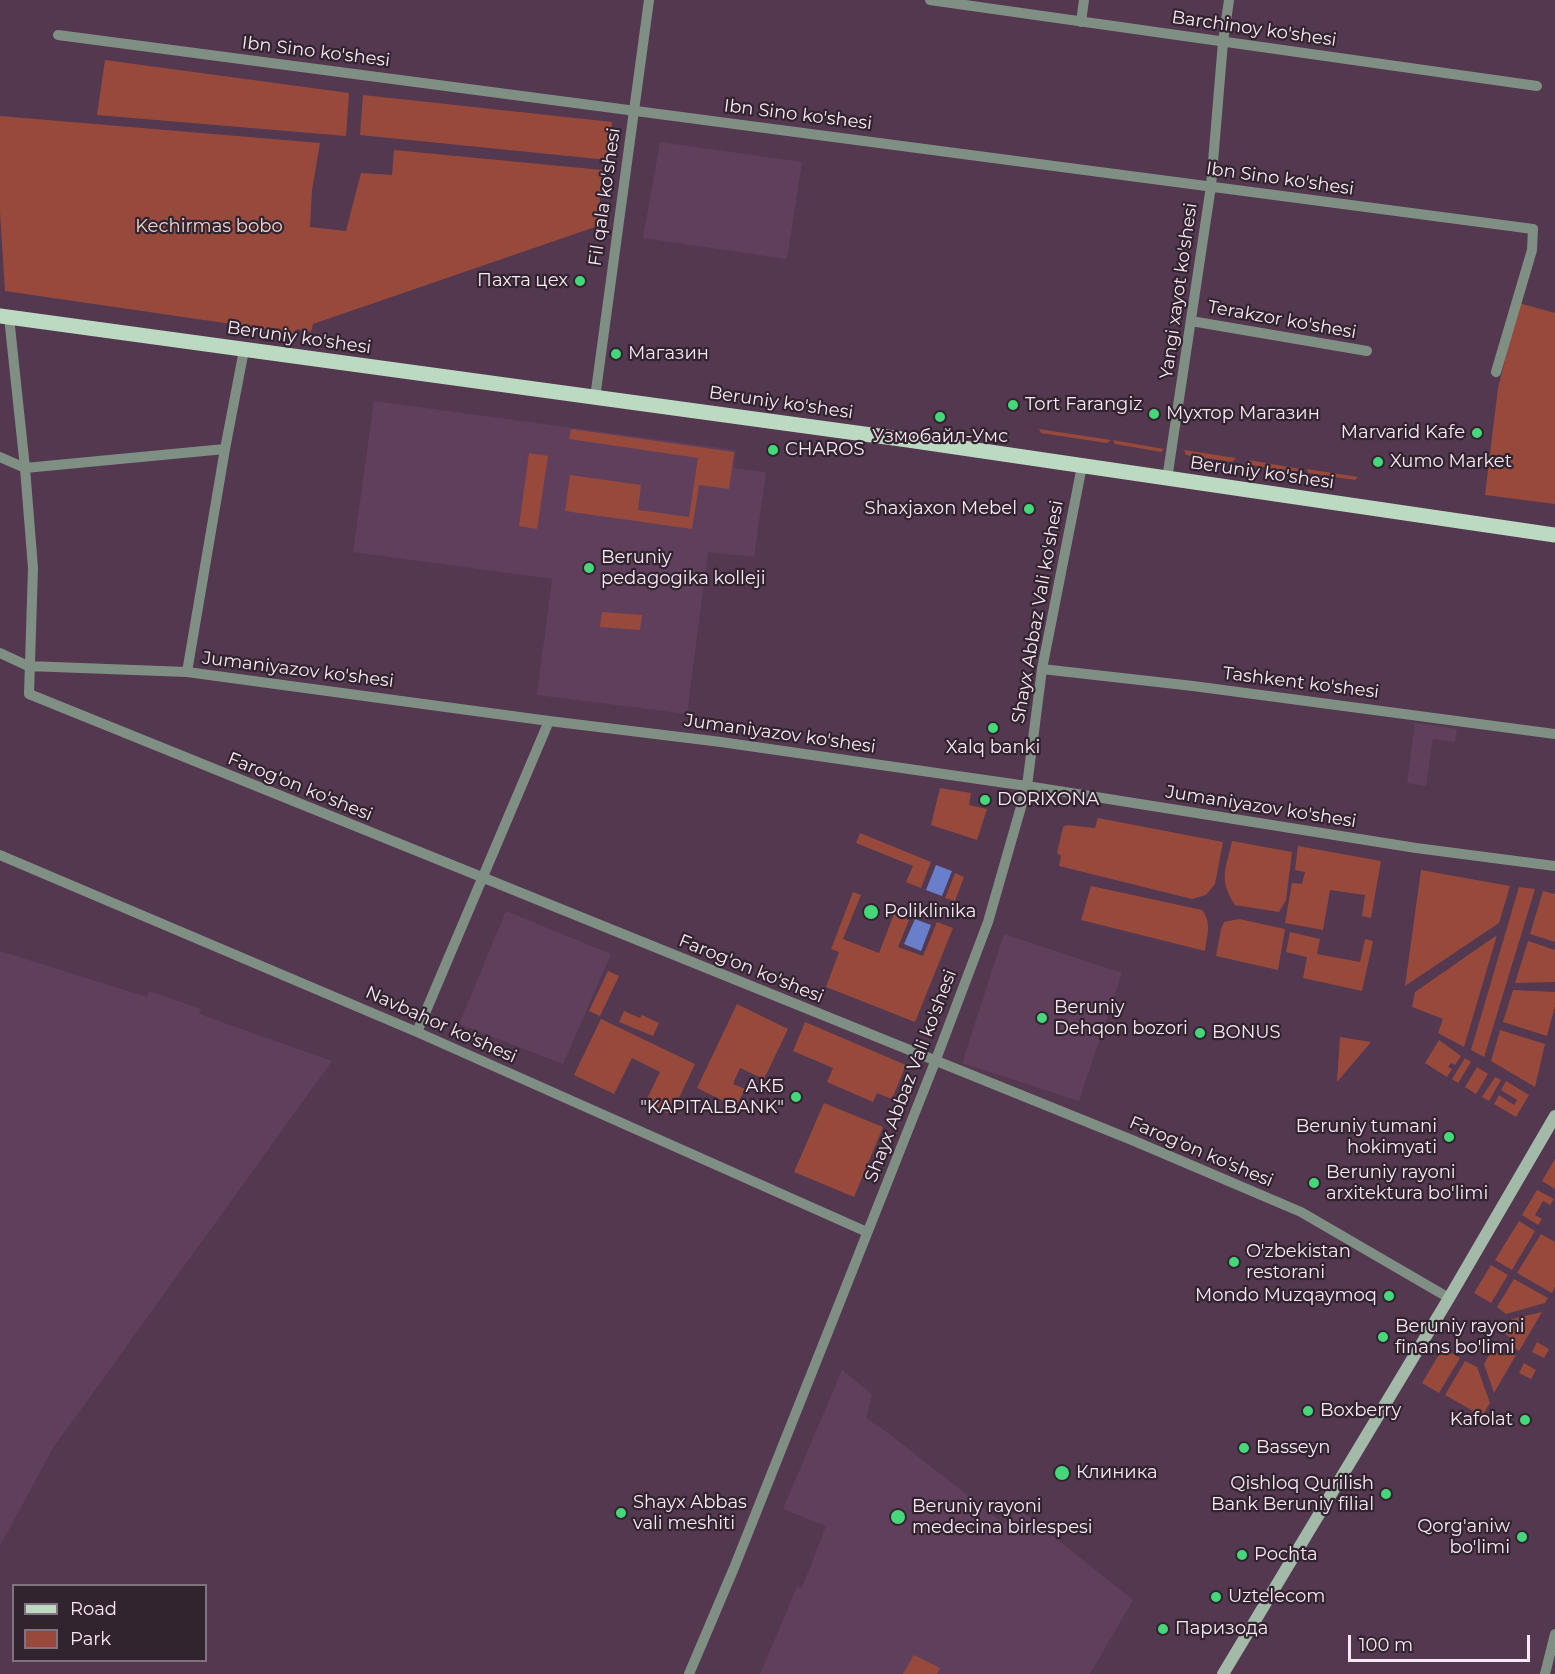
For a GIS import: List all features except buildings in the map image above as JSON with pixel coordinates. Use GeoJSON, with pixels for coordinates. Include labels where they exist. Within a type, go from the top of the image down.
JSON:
{"type":"FeatureCollection","features":[{"type":"Feature","properties":{"kind":"main road","name":"Beruniy ko'shesi"},"geometry":{"type":"LineString","coordinates":[[4,316],[1082,466],[1555,535]]}},
{"type":"Feature","properties":{"kind":"street","name":"Fil qala ko'shesi"},"geometry":{"type":"LineString","coordinates":[[595,398],[649,0]]}},
{"type":"Feature","properties":{"kind":"street","name":"Barchinoy ko'shesi"},"geometry":{"type":"LineString","coordinates":[[938,0],[1537,86]]}},
{"type":"Feature","properties":{"kind":"street"},"geometry":{"type":"LineString","coordinates":[[1081,22],[1084,0]]}},
{"type":"Feature","properties":{"kind":"street","name":"Yangi xayot ko'shesi"},"geometry":{"type":"LineString","coordinates":[[1167,479],[1211,186],[1223,42],[1229,0]]}},
{"type":"Feature","properties":{"kind":"street","name":"Ibn Sino ko'shesi"},"geometry":{"type":"LineString","coordinates":[[58,35],[1533,229],[1530,257],[1496,372]]}},
{"type":"Feature","properties":{"kind":"street"},"geometry":{"type":"LineString","coordinates":[[4,316],[25,468],[33,568],[28,666]]}},
{"type":"Feature","properties":{"kind":"street","name":"Terakzor ko'shesi"},"geometry":{"type":"LineString","coordinates":[[1191,321],[1367,351]]}},
{"type":"Feature","properties":{"kind":"street"},"geometry":{"type":"LineString","coordinates":[[187,672],[244,350]]}},
{"type":"Feature","properties":{"kind":"street"},"geometry":{"type":"LineString","coordinates":[[0,457],[25,468],[225,449]]}},
{"type":"Feature","properties":{"kind":"street","name":"Shayx Abbaz Vali ko'shesi"},"geometry":{"type":"LineString","coordinates":[[689,1674],[736,1563],[935,1062],[987,922],[1027,786],[1042,669],[1082,466]]}},
{"type":"Feature","properties":{"kind":"street","name":"Jumaniyazov ko'shesi"},"geometry":{"type":"LineString","coordinates":[[0,653],[28,666],[187,672],[721,742],[1027,786],[1416,848],[1555,866]]}},
{"type":"Feature","properties":{"kind":"street","name":"Farog'on ko'shesi"},"geometry":{"type":"LineString","coordinates":[[28,666],[29,694],[1132,1140],[1301,1212],[1449,1298]]}},
{"type":"Feature","properties":{"kind":"street","name":"Tashkent ko'shesi"},"geometry":{"type":"LineString","coordinates":[[1042,669],[1193,686],[1555,734]]}},
{"type":"Feature","properties":{"kind":"street"},"geometry":{"type":"LineString","coordinates":[[417,1032],[549,721]]}},
{"type":"Feature","properties":{"kind":"street","name":"Navbahor ko'shesi"},"geometry":{"type":"LineString","coordinates":[[0,855],[417,1032],[867,1232]]}},
{"type":"Feature","properties":{"kind":"street"},"geometry":{"type":"LineString","coordinates":[[1223,1674],[1449,1298],[1555,1116]]}},
{"type":"Feature","properties":{"kind":"street"},"geometry":{"type":"LineString","coordinates":[[1545,1674],[1555,1634]]}},
{"type":"Feature","properties":{"kind":"shaded area"},"geometry":{"type":"Polygon","coordinates":[[[660,142],[802,162],[787,259],[643,238],[660,142]]]}},
{"type":"Feature","properties":{"kind":"shaded area","name":"Beruniy pedagogika kolleji"},"geometry":{"type":"Polygon","coordinates":[[[374,401],[736,450],[734,468],[766,472],[754,557],[708,552],[687,714],[537,695],[552,579],[353,552],[374,401]]]}},
{"type":"Feature","properties":{"kind":"shaded area"},"geometry":{"type":"Polygon","coordinates":[[[1415,723],[1457,729],[1455,742],[1433,739],[1426,786],[1407,783],[1415,723]]]}},
{"type":"Feature","properties":{"kind":"shaded area"},"geometry":{"type":"Polygon","coordinates":[[[506,911],[611,954],[563,1064],[459,1024],[506,911]]]}},
{"type":"Feature","properties":{"kind":"shaded area","name":"Beruniy Dehqon bozori"},"geometry":{"type":"Polygon","coordinates":[[[1004,934],[1122,973],[1079,1101],[962,1063],[1004,934]]]}},
{"type":"Feature","properties":{"kind":"shaded area"},"geometry":{"type":"Polygon","coordinates":[[[0,951],[147,997],[149,991],[201,1009],[199,1014],[332,1061],[53,1448],[0,1546],[0,951]]]}},
{"type":"Feature","properties":{"kind":"shaded area","name":"Beruniy rayoni medecina birlespesi"},"geometry":{"type":"Polygon","coordinates":[[[842,1370],[872,1394],[866,1418],[1004,1524],[1019,1509],[1133,1600],[1090,1674],[760,1674],[797,1587],[802,1588],[826,1526],[783,1509],[842,1370]]]}},
{"type":"Feature","properties":{"kind":"green space"},"geometry":{"type":"Polygon","coordinates":[[[105,60],[349,93],[346,136],[97,115],[105,60]]]}},
{"type":"Feature","properties":{"kind":"green space"},"geometry":{"type":"Polygon","coordinates":[[[363,95],[612,122],[608,160],[360,135],[363,95]]]}},
{"type":"Feature","properties":{"kind":"green space","name":"Kechirmas bobo"},"geometry":{"type":"Polygon","coordinates":[[[0,116],[320,143],[312,190],[310,227],[346,231],[361,173],[392,175],[394,150],[602,170],[598,226],[313,324],[311,332],[297,329],[293,333],[5,291],[0,212],[0,116]]]}},
{"type":"Feature","properties":{"kind":"green space"},"geometry":{"type":"Polygon","coordinates":[[[1519,303],[1555,313],[1555,504],[1485,495],[1498,388],[1519,303]]]}},
{"type":"Feature","properties":{"kind":"green space"},"geometry":{"type":"Polygon","coordinates":[[[571,429],[734,452],[729,489],[699,485],[692,529],[565,511],[570,475],[641,485],[638,510],[689,517],[698,458],[569,439],[571,429]]]}},
{"type":"Feature","properties":{"kind":"green space"},"geometry":{"type":"Polygon","coordinates":[[[1039,429],[1111,440],[1107,443],[1041,433],[1039,429]]]}},
{"type":"Feature","properties":{"kind":"green space"},"geometry":{"type":"Polygon","coordinates":[[[1113,440],[1164,449],[1161,452],[1115,444],[1113,440]]]}},
{"type":"Feature","properties":{"kind":"green space"},"geometry":{"type":"Polygon","coordinates":[[[1184,450],[1236,458],[1232,462],[1186,455],[1184,450]]]}},
{"type":"Feature","properties":{"kind":"green space"},"geometry":{"type":"Polygon","coordinates":[[[529,453],[548,456],[537,529],[519,526],[529,453]]]}},
{"type":"Feature","properties":{"kind":"green space"},"geometry":{"type":"Polygon","coordinates":[[[1249,460],[1300,469],[1296,472],[1250,465],[1249,460]]]}},
{"type":"Feature","properties":{"kind":"green space"},"geometry":{"type":"Polygon","coordinates":[[[1307,469],[1358,477],[1355,480],[1308,473],[1307,469]]]}},
{"type":"Feature","properties":{"kind":"green space"},"geometry":{"type":"Polygon","coordinates":[[[602,612],[642,615],[640,630],[600,627],[602,612]]]}},
{"type":"Feature","properties":{"kind":"green space"},"geometry":{"type":"Polygon","coordinates":[[[940,788],[971,793],[969,805],[987,809],[977,840],[931,825],[940,788]]]}},
{"type":"Feature","properties":{"kind":"green space"},"geometry":{"type":"Polygon","coordinates":[[[1098,818],[1223,842],[1215,884],[1206,895],[1192,899],[1059,866],[1061,856],[1057,853],[1063,827],[1067,825],[1095,828],[1098,818]]]}},
{"type":"Feature","properties":{"kind":"green space"},"geometry":{"type":"Polygon","coordinates":[[[860,833],[931,862],[921,888],[906,882],[913,866],[856,843],[860,833]]]}},
{"type":"Feature","properties":{"kind":"green space"},"geometry":{"type":"Polygon","coordinates":[[[1232,841],[1292,852],[1286,900],[1279,912],[1235,905],[1225,881],[1232,841]]]}},
{"type":"Feature","properties":{"kind":"green space"},"geometry":{"type":"Polygon","coordinates":[[[1298,846],[1381,861],[1371,918],[1362,916],[1365,895],[1330,890],[1323,930],[1285,923],[1292,883],[1302,884],[1305,872],[1295,870],[1298,846]]]}},
{"type":"Feature","properties":{"kind":"green space"},"geometry":{"type":"Polygon","coordinates":[[[1421,870],[1510,886],[1499,923],[1405,986],[1421,870]]]}},
{"type":"Feature","properties":{"kind":"green space"},"geometry":{"type":"Polygon","coordinates":[[[955,873],[964,877],[955,901],[945,898],[955,873]]]}},
{"type":"Feature","properties":{"kind":"green space"},"geometry":{"type":"Polygon","coordinates":[[[1091,886],[1202,910],[1208,924],[1205,951],[1081,920],[1091,886]]]}},
{"type":"Feature","properties":{"kind":"green space"},"geometry":{"type":"Polygon","coordinates":[[[1519,887],[1535,889],[1484,1057],[1471,1050],[1519,887]]]}},
{"type":"Feature","properties":{"kind":"green space"},"geometry":{"type":"Polygon","coordinates":[[[1543,891],[1555,894],[1555,942],[1530,934],[1543,891]]]}},
{"type":"Feature","properties":{"kind":"green space"},"geometry":{"type":"Polygon","coordinates":[[[853,892],[861,895],[843,939],[879,953],[894,914],[909,920],[898,947],[923,956],[937,922],[953,928],[915,1022],[826,987],[839,952],[831,949],[853,892]]]}},
{"type":"Feature","properties":{"kind":"green space"},"geometry":{"type":"Polygon","coordinates":[[[1239,919],[1285,929],[1278,970],[1216,956],[1224,922],[1239,919]]]}},
{"type":"Feature","properties":{"kind":"green space"},"geometry":{"type":"Polygon","coordinates":[[[1290,932],[1320,939],[1317,954],[1360,962],[1365,939],[1373,941],[1362,991],[1303,978],[1307,957],[1286,952],[1290,932]]]}},
{"type":"Feature","properties":{"kind":"green space"},"geometry":{"type":"Polygon","coordinates":[[[1497,935],[1464,1047],[1438,1033],[1443,1019],[1412,1007],[1415,992],[1497,935]]]}},
{"type":"Feature","properties":{"kind":"green space"},"geometry":{"type":"Polygon","coordinates":[[[1528,941],[1555,950],[1555,982],[1515,983],[1528,941]]]}},
{"type":"Feature","properties":{"kind":"green space"},"geometry":{"type":"Polygon","coordinates":[[[608,971],[619,976],[600,1016],[589,1011],[608,971]]]}},
{"type":"Feature","properties":{"kind":"green space"},"geometry":{"type":"Polygon","coordinates":[[[1513,990],[1555,992],[1555,1006],[1547,1036],[1503,1022],[1513,990]]]}},
{"type":"Feature","properties":{"kind":"green space"},"geometry":{"type":"Polygon","coordinates":[[[737,1004],[788,1029],[764,1079],[740,1068],[733,1084],[745,1089],[736,1107],[697,1088],[737,1004]]]}},
{"type":"Feature","properties":{"kind":"green space"},"geometry":{"type":"Polygon","coordinates":[[[624,1011],[640,1018],[642,1015],[659,1023],[653,1036],[619,1022],[624,1011]]]}},
{"type":"Feature","properties":{"kind":"green space"},"geometry":{"type":"Polygon","coordinates":[[[601,1019],[695,1064],[671,1115],[645,1103],[660,1072],[632,1058],[614,1094],[574,1075],[601,1019]]]}},
{"type":"Feature","properties":{"kind":"green space"},"geometry":{"type":"Polygon","coordinates":[[[805,1022],[906,1065],[892,1099],[877,1093],[873,1102],[827,1082],[833,1068],[793,1051],[805,1022]]]}},
{"type":"Feature","properties":{"kind":"green space"},"geometry":{"type":"Polygon","coordinates":[[[1500,1030],[1545,1044],[1535,1087],[1491,1061],[1500,1030]]]}},
{"type":"Feature","properties":{"kind":"green space"},"geometry":{"type":"Polygon","coordinates":[[[1340,1037],[1371,1042],[1337,1082],[1340,1037]]]}},
{"type":"Feature","properties":{"kind":"green space"},"geometry":{"type":"Polygon","coordinates":[[[1439,1040],[1461,1056],[1455,1065],[1451,1063],[1448,1067],[1452,1069],[1447,1077],[1425,1063],[1439,1040]]]}},
{"type":"Feature","properties":{"kind":"green space"},"geometry":{"type":"Polygon","coordinates":[[[1465,1058],[1471,1062],[1458,1083],[1452,1079],[1465,1058]]]}},
{"type":"Feature","properties":{"kind":"green space"},"geometry":{"type":"Polygon","coordinates":[[[1477,1067],[1488,1074],[1476,1094],[1465,1087],[1477,1067]]]}},
{"type":"Feature","properties":{"kind":"green space"},"geometry":{"type":"Polygon","coordinates":[[[1495,1077],[1501,1080],[1489,1101],[1482,1097],[1495,1077]]]}},
{"type":"Feature","properties":{"kind":"green space"},"geometry":{"type":"Polygon","coordinates":[[[1506,1081],[1529,1095],[1516,1117],[1494,1104],[1499,1095],[1514,1105],[1517,1100],[1501,1090],[1506,1081]]]}},
{"type":"Feature","properties":{"kind":"green space"},"geometry":{"type":"Polygon","coordinates":[[[824,1103],[883,1127],[854,1197],[794,1172],[824,1103]]]}},
{"type":"Feature","properties":{"kind":"green space"},"geometry":{"type":"Polygon","coordinates":[[[1555,1159],[1555,1189],[1542,1181],[1555,1159]]]}},
{"type":"Feature","properties":{"kind":"green space"},"geometry":{"type":"Polygon","coordinates":[[[1537,1190],[1554,1199],[1550,1205],[1543,1201],[1535,1215],[1542,1219],[1538,1225],[1522,1215],[1537,1190]]]}},
{"type":"Feature","properties":{"kind":"green space"},"geometry":{"type":"Polygon","coordinates":[[[1519,1221],[1535,1231],[1512,1270],[1495,1260],[1519,1221]]]}},
{"type":"Feature","properties":{"kind":"green space"},"geometry":{"type":"Polygon","coordinates":[[[1541,1234],[1555,1242],[1555,1287],[1552,1293],[1517,1273],[1541,1234]]]}},
{"type":"Feature","properties":{"kind":"green space"},"geometry":{"type":"Polygon","coordinates":[[[1491,1265],[1508,1275],[1491,1303],[1474,1293],[1491,1265]]]}},
{"type":"Feature","properties":{"kind":"green space"},"geometry":{"type":"Polygon","coordinates":[[[1514,1279],[1548,1298],[1545,1303],[1506,1314],[1497,1307],[1514,1279]]]}},
{"type":"Feature","properties":{"kind":"green space"},"geometry":{"type":"Polygon","coordinates":[[[1542,1312],[1519,1351],[1511,1346],[1514,1340],[1504,1333],[1512,1319],[1542,1312]]]}},
{"type":"Feature","properties":{"kind":"green space"},"geometry":{"type":"Polygon","coordinates":[[[1537,1342],[1549,1349],[1544,1358],[1532,1352],[1537,1342]]]}},
{"type":"Feature","properties":{"kind":"green space"},"geometry":{"type":"Polygon","coordinates":[[[1443,1348],[1460,1358],[1439,1393],[1422,1383],[1443,1348]]]}},
{"type":"Feature","properties":{"kind":"green space"},"geometry":{"type":"Polygon","coordinates":[[[1492,1350],[1504,1356],[1508,1351],[1516,1355],[1494,1393],[1484,1364],[1492,1350]]]}},
{"type":"Feature","properties":{"kind":"green space"},"geometry":{"type":"Polygon","coordinates":[[[1465,1361],[1477,1367],[1490,1403],[1482,1416],[1445,1395],[1465,1361]]]}},
{"type":"Feature","properties":{"kind":"green space"},"geometry":{"type":"Polygon","coordinates":[[[1524,1363],[1536,1370],[1531,1379],[1519,1373],[1524,1363]]]}},
{"type":"Feature","properties":{"kind":"green space"},"geometry":{"type":"Polygon","coordinates":[[[914,1655],[940,1668],[937,1674],[903,1674],[914,1655]]]}},
{"type":"Feature","properties":{"kind":"water"},"geometry":{"type":"Polygon","coordinates":[[[936,865],[952,871],[942,896],[926,890],[936,865]]]}},
{"type":"Feature","properties":{"kind":"water"},"geometry":{"type":"Polygon","coordinates":[[[915,919],[931,925],[921,951],[904,944],[915,919]]]}},
{"type":"Feature","properties":{"kind":"place","name":"Пахта цех"},"geometry":{"type":"Point","coordinates":[580,281]}},
{"type":"Feature","properties":{"kind":"place","name":"Магазин"},"geometry":{"type":"Point","coordinates":[616,354]}},
{"type":"Feature","properties":{"kind":"place","name":"Tort Farangiz"},"geometry":{"type":"Point","coordinates":[1013,405]}},
{"type":"Feature","properties":{"kind":"place","name":"Мухтор Магазин"},"geometry":{"type":"Point","coordinates":[1154,414]}},
{"type":"Feature","properties":{"kind":"place","name":"Узмобайл-Умс"},"geometry":{"type":"Point","coordinates":[940,417]}},
{"type":"Feature","properties":{"kind":"place","name":"Marvarid Kafe"},"geometry":{"type":"Point","coordinates":[1477,433]}},
{"type":"Feature","properties":{"kind":"place","name":"CHAROS"},"geometry":{"type":"Point","coordinates":[773,450]}},
{"type":"Feature","properties":{"kind":"place","name":"Xumo Market"},"geometry":{"type":"Point","coordinates":[1378,462]}},
{"type":"Feature","properties":{"kind":"place","name":"Shaxjaxon Mebel"},"geometry":{"type":"Point","coordinates":[1029,509]}},
{"type":"Feature","properties":{"kind":"place","name":"Beruniy pedagogika kolleji"},"geometry":{"type":"Point","coordinates":[589,568]}},
{"type":"Feature","properties":{"kind":"place","name":"Xalq banki"},"geometry":{"type":"Point","coordinates":[993,728]}},
{"type":"Feature","properties":{"kind":"place","name":"DORIXONA"},"geometry":{"type":"Point","coordinates":[985,800]}},
{"type":"Feature","properties":{"kind":"place","name":"Poliklinika"},"geometry":{"type":"Point","coordinates":[871,912]}},
{"type":"Feature","properties":{"kind":"place","name":"Beruniy Dehqon bozori"},"geometry":{"type":"Point","coordinates":[1042,1018]}},
{"type":"Feature","properties":{"kind":"place","name":"BONUS"},"geometry":{"type":"Point","coordinates":[1200,1033]}},
{"type":"Feature","properties":{"kind":"place","name":"АКБ \"KAPITALBANK\""},"geometry":{"type":"Point","coordinates":[796,1097]}},
{"type":"Feature","properties":{"kind":"place","name":"Beruniy tumani hokimyati"},"geometry":{"type":"Point","coordinates":[1449,1137]}},
{"type":"Feature","properties":{"kind":"place","name":"Beruniy rayoni arxitektura bo'limi"},"geometry":{"type":"Point","coordinates":[1314,1183]}},
{"type":"Feature","properties":{"kind":"place","name":"O'zbekistan restorani"},"geometry":{"type":"Point","coordinates":[1234,1262]}},
{"type":"Feature","properties":{"kind":"place","name":"Mondo Muzqaymoq"},"geometry":{"type":"Point","coordinates":[1389,1296]}},
{"type":"Feature","properties":{"kind":"place","name":"Beruniy rayoni finans bo'limi"},"geometry":{"type":"Point","coordinates":[1383,1337]}},
{"type":"Feature","properties":{"kind":"place","name":"Boxberry"},"geometry":{"type":"Point","coordinates":[1308,1411]}},
{"type":"Feature","properties":{"kind":"place","name":"Kafolat"},"geometry":{"type":"Point","coordinates":[1525,1420]}},
{"type":"Feature","properties":{"kind":"place","name":"Basseyn"},"geometry":{"type":"Point","coordinates":[1244,1448]}},
{"type":"Feature","properties":{"kind":"place","name":"Клиника"},"geometry":{"type":"Point","coordinates":[1062,1473]}},
{"type":"Feature","properties":{"kind":"place","name":"Qishloq Qurilish Bank Beruniy filial"},"geometry":{"type":"Point","coordinates":[1386,1494]}},
{"type":"Feature","properties":{"kind":"place","name":"Shayx Abbas vali meshiti"},"geometry":{"type":"Point","coordinates":[621,1513]}},
{"type":"Feature","properties":{"kind":"place","name":"Beruniy rayoni medecina birlespesi"},"geometry":{"type":"Point","coordinates":[898,1517]}},
{"type":"Feature","properties":{"kind":"place","name":"Qorg'aniw bo'limi"},"geometry":{"type":"Point","coordinates":[1522,1537]}},
{"type":"Feature","properties":{"kind":"place","name":"Pochta"},"geometry":{"type":"Point","coordinates":[1242,1555]}},
{"type":"Feature","properties":{"kind":"place","name":"Uztelecom"},"geometry":{"type":"Point","coordinates":[1216,1597]}},
{"type":"Feature","properties":{"kind":"place","name":"Паризода"},"geometry":{"type":"Point","coordinates":[1163,1629]}}]}
